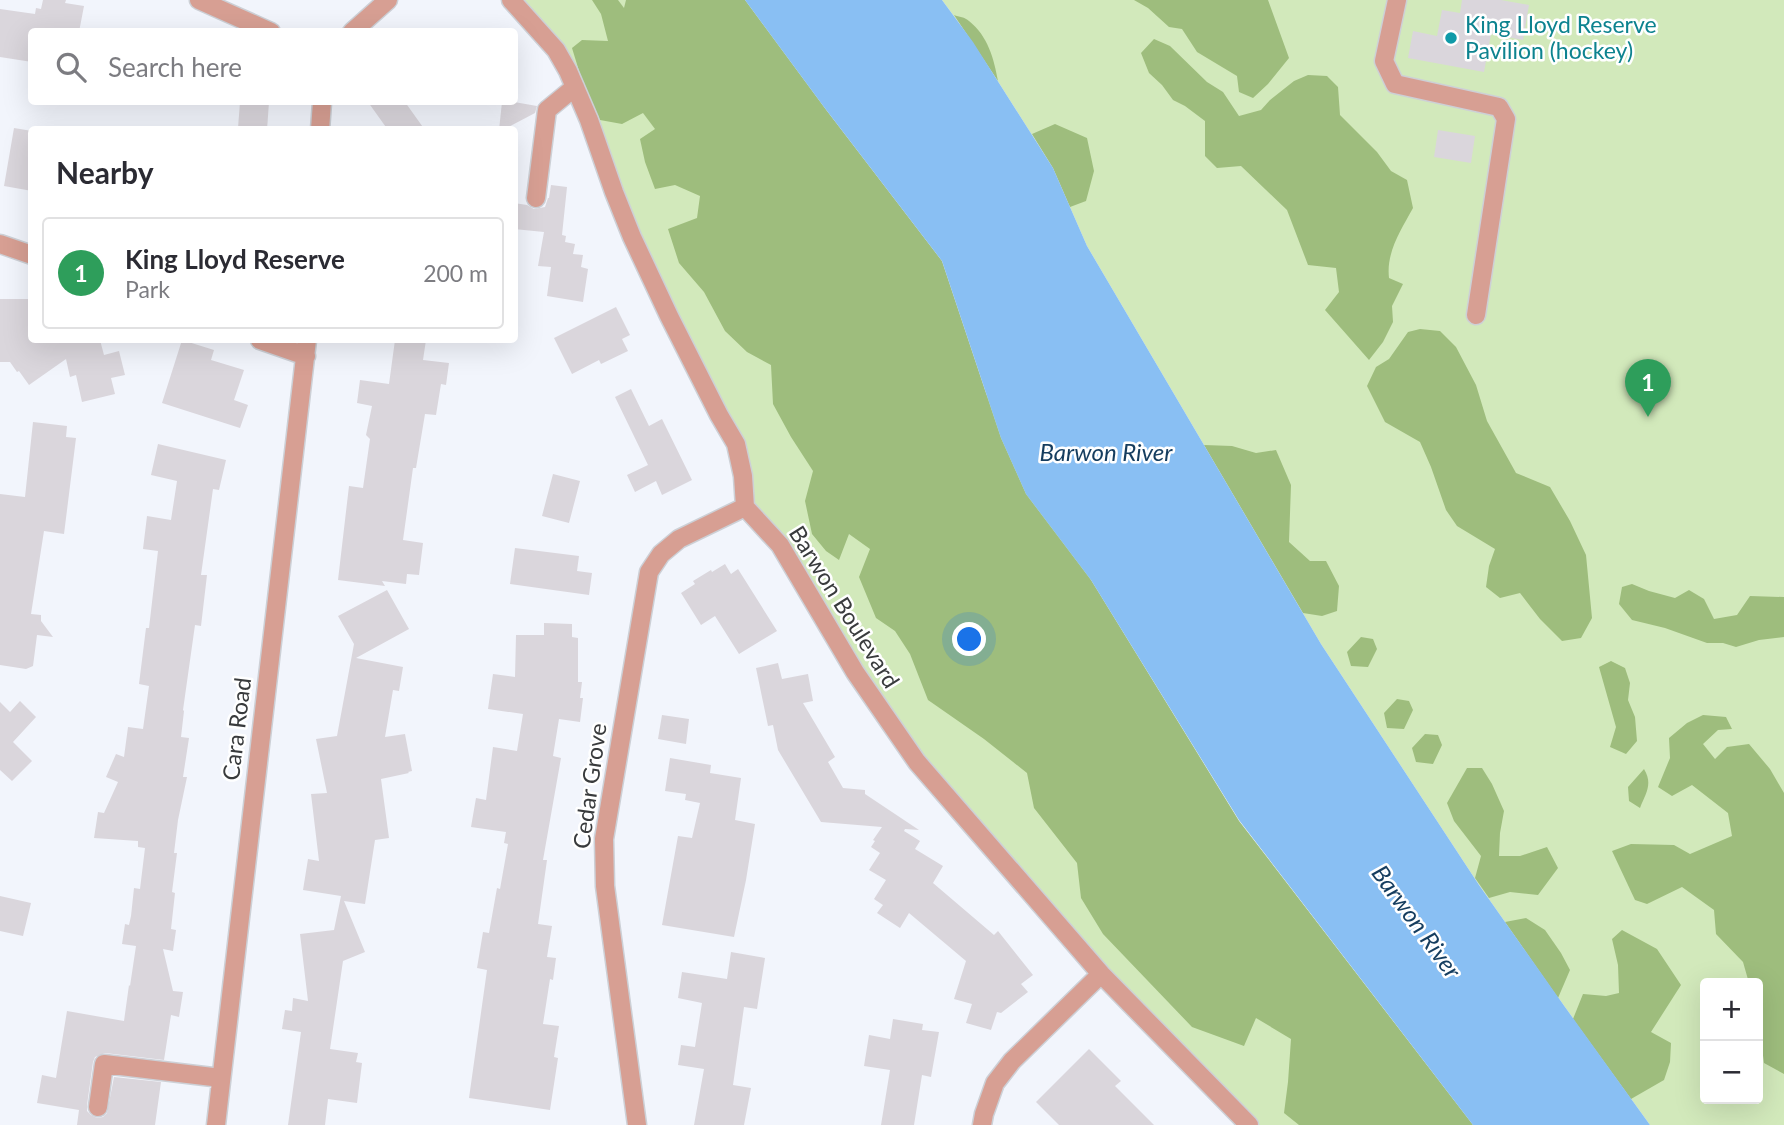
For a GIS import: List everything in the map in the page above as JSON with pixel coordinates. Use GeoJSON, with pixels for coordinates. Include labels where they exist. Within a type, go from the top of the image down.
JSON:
{"type":"FeatureCollection","features":[{"type":"Feature","properties":{"kind":"street"},"geometry":{"type":"LineString","coordinates":[[199,0],[262,28]]}},
{"type":"Feature","properties":{"kind":"street"},"geometry":{"type":"LineString","coordinates":[[356,28],[388,0]]}},
{"type":"Feature","properties":{"kind":"street"},"geometry":{"type":"LineString","coordinates":[[511,0],[556,50],[575,87],[632,237],[669,316],[736,444],[743,476],[745,507]]}},
{"type":"Feature","properties":{"kind":"street"},"geometry":{"type":"LineString","coordinates":[[1397,0],[1384,61],[1395,83],[1499,107],[1506,119],[1476,315]]}},
{"type":"Feature","properties":{"kind":"street"},"geometry":{"type":"LineString","coordinates":[[536,198],[547,110],[575,87]]}},
{"type":"Feature","properties":{"kind":"street"},"geometry":{"type":"LineString","coordinates":[[320,126],[322,105]]}},
{"type":"Feature","properties":{"kind":"street"},"geometry":{"type":"LineString","coordinates":[[0,244],[28,254]]}},
{"type":"Feature","properties":{"kind":"street"},"geometry":{"type":"LineString","coordinates":[[277,343],[306,348]]}},
{"type":"Feature","properties":{"kind":"street","name":"Cara Road"},"geometry":{"type":"LineString","coordinates":[[216,1125],[306,348]]}},
{"type":"Feature","properties":{"kind":"street","name":"Barwon Boulevard"},"geometry":{"type":"LineString","coordinates":[[745,507],[780,545],[855,672],[917,762],[1101,974],[1249,1125]]}},
{"type":"Feature","properties":{"kind":"street","name":"Cedar Grove"},"geometry":{"type":"LineString","coordinates":[[637,1125],[605,886],[604,839],[649,572],[661,554],[679,539],[745,507]]}},
{"type":"Feature","properties":{"kind":"street"},"geometry":{"type":"LineString","coordinates":[[982,1125],[995,1083],[1012,1061],[1101,974]]}},
{"type":"Feature","properties":{"kind":"street"},"geometry":{"type":"LineString","coordinates":[[98,1107],[104,1064],[221,1078]]}},
{"type":"Feature","properties":{"kind":"green space"},"geometry":{"type":"Polygon","coordinates":[[[511,0],[745,0],[824,107],[1091,580],[1239,821],[1473,1125],[1249,1125],[917,762],[745,507],[719,415],[568,71],[511,0]]]}},
{"type":"Feature","properties":{"kind":"green space"},"geometry":{"type":"Polygon","coordinates":[[[592,0],[618,0],[624,8],[626,0],[745,0],[942,261],[1001,438],[1026,494],[1091,580],[1239,821],[1473,1125],[1299,1125],[1284,1113],[1291,1039],[1256,1018],[1244,1046],[1192,1027],[1103,934],[1081,898],[1077,863],[1034,808],[1027,773],[928,700],[910,654],[895,631],[876,618],[859,577],[870,549],[849,534],[839,560],[826,551],[812,534],[805,501],[813,471],[773,404],[771,365],[747,352],[725,331],[704,292],[679,263],[668,229],[697,218],[700,196],[675,185],[655,189],[640,139],[655,129],[643,113],[622,124],[600,120],[583,84],[572,48],[582,40],[608,41],[601,14],[592,0]]]}},
{"type":"Feature","properties":{"kind":"green space"},"geometry":{"type":"Polygon","coordinates":[[[942,0],[1784,0],[1784,1125],[1650,1125],[1479,885],[1321,644],[1087,246],[1053,168],[973,42],[942,0]]]}},
{"type":"Feature","properties":{"kind":"green space"},"geometry":{"type":"Polygon","coordinates":[[[1134,0],[1268,0],[1289,58],[1253,98],[1239,92],[1237,76],[1197,52],[1182,29],[1169,27],[1148,8],[1134,0]]]}},
{"type":"Feature","properties":{"kind":"green space"},"geometry":{"type":"Polygon","coordinates":[[[954,15],[967,20],[981,34],[992,56],[998,81],[954,15]]]}},
{"type":"Feature","properties":{"kind":"green space"},"geometry":{"type":"Polygon","coordinates":[[[1154,39],[1170,46],[1207,82],[1223,92],[1239,116],[1261,110],[1294,81],[1308,75],[1327,76],[1338,87],[1340,115],[1377,152],[1391,171],[1407,180],[1413,208],[1395,242],[1389,268],[1389,278],[1403,284],[1392,306],[1393,322],[1383,342],[1369,360],[1325,310],[1339,292],[1336,268],[1308,265],[1287,210],[1241,166],[1217,168],[1205,156],[1205,121],[1173,100],[1149,73],[1141,53],[1154,39]]]}},
{"type":"Feature","properties":{"kind":"green space"},"geometry":{"type":"Polygon","coordinates":[[[1055,124],[1087,138],[1094,171],[1086,201],[1070,207],[1053,168],[1032,134],[1055,124]]]}},
{"type":"Feature","properties":{"kind":"green space"},"geometry":{"type":"Polygon","coordinates":[[[1420,329],[1440,331],[1456,347],[1476,385],[1487,421],[1516,473],[1550,487],[1570,521],[1586,555],[1592,618],[1581,638],[1562,641],[1520,593],[1500,598],[1486,587],[1495,549],[1457,526],[1446,510],[1420,442],[1385,422],[1367,386],[1376,367],[1389,359],[1408,332],[1420,329]]]}},
{"type":"Feature","properties":{"kind":"green space"},"geometry":{"type":"Polygon","coordinates":[[[1204,445],[1232,446],[1256,453],[1276,450],[1291,485],[1289,542],[1310,561],[1326,561],[1339,586],[1337,611],[1322,616],[1303,613],[1204,445]]]}},
{"type":"Feature","properties":{"kind":"green space"},"geometry":{"type":"Polygon","coordinates":[[[1632,584],[1675,598],[1689,590],[1704,599],[1714,619],[1737,615],[1750,596],[1784,597],[1784,637],[1759,640],[1736,647],[1723,643],[1707,643],[1632,620],[1619,604],[1622,587],[1632,584]]]}},
{"type":"Feature","properties":{"kind":"green space"},"geometry":{"type":"Polygon","coordinates":[[[1361,637],[1373,639],[1377,649],[1368,667],[1351,666],[1347,652],[1361,637]]]}},
{"type":"Feature","properties":{"kind":"green space"},"geometry":{"type":"Polygon","coordinates":[[[1611,661],[1625,668],[1630,683],[1628,700],[1635,717],[1637,741],[1626,754],[1610,747],[1616,727],[1599,667],[1611,661]]]}},
{"type":"Feature","properties":{"kind":"green space"},"geometry":{"type":"Polygon","coordinates":[[[1397,699],[1409,701],[1413,710],[1404,729],[1387,728],[1384,713],[1397,699]]]}},
{"type":"Feature","properties":{"kind":"green space"},"geometry":{"type":"Polygon","coordinates":[[[1703,715],[1726,717],[1732,729],[1718,730],[1703,744],[1715,759],[1727,747],[1749,744],[1770,769],[1784,793],[1784,1074],[1764,1063],[1763,978],[1748,978],[1743,962],[1716,934],[1714,910],[1682,887],[1647,904],[1635,900],[1612,851],[1631,844],[1674,845],[1690,854],[1732,836],[1728,813],[1692,785],[1672,796],[1658,787],[1670,758],[1669,738],[1687,723],[1703,715]]]}},
{"type":"Feature","properties":{"kind":"green space"},"geometry":{"type":"Polygon","coordinates":[[[1425,734],[1438,735],[1442,745],[1433,764],[1416,762],[1412,748],[1425,734]]]}},
{"type":"Feature","properties":{"kind":"green space"},"geometry":{"type":"Polygon","coordinates":[[[1467,768],[1482,768],[1504,811],[1499,856],[1520,856],[1547,847],[1558,868],[1538,895],[1510,892],[1489,898],[1475,878],[1481,856],[1454,821],[1447,803],[1467,768]]]}},
{"type":"Feature","properties":{"kind":"green space"},"geometry":{"type":"Polygon","coordinates":[[[1644,769],[1648,784],[1640,808],[1629,801],[1628,787],[1644,769]]]}},
{"type":"Feature","properties":{"kind":"green space"},"geometry":{"type":"Polygon","coordinates":[[[1526,918],[1545,930],[1570,970],[1558,998],[1505,922],[1526,918]]]}},
{"type":"Feature","properties":{"kind":"green space"},"geometry":{"type":"Polygon","coordinates":[[[1622,930],[1657,949],[1681,985],[1651,1032],[1671,1043],[1670,1062],[1664,1080],[1631,1099],[1573,1019],[1583,994],[1606,996],[1619,993],[1618,965],[1612,939],[1622,930]]]}},
{"type":"Feature","properties":{"kind":"water","name":"Barwon River"},"geometry":{"type":"Polygon","coordinates":[[[745,0],[942,0],[973,42],[1053,168],[1087,246],[1321,644],[1479,885],[1650,1125],[1473,1125],[1239,820],[1091,580],[1026,494],[1001,438],[942,261],[745,0]]]}},
{"type":"Feature","properties":{"kind":"building"},"geometry":{"type":"Polygon","coordinates":[[[43,0],[66,0],[65,3],[84,6],[80,28],[28,28],[28,61],[0,57],[0,9],[35,14],[36,8],[41,9],[43,0]]]}},
{"type":"Feature","properties":{"kind":"building","name":"King Lloyd Reserve Pavilion (hockey)"},"geometry":{"type":"Polygon","coordinates":[[[1462,0],[1501,0],[1529,5],[1523,40],[1491,34],[1484,72],[1408,58],[1413,31],[1437,36],[1442,10],[1460,13],[1462,0]]]}},
{"type":"Feature","properties":{"kind":"building"},"geometry":{"type":"Polygon","coordinates":[[[518,103],[537,106],[535,113],[511,126],[499,126],[502,105],[518,105],[518,103]]]}},
{"type":"Feature","properties":{"kind":"building"},"geometry":{"type":"Polygon","coordinates":[[[240,105],[269,105],[267,126],[238,126],[240,105]]]}},
{"type":"Feature","properties":{"kind":"building"},"geometry":{"type":"Polygon","coordinates":[[[370,105],[407,105],[422,126],[385,126],[370,105]]]}},
{"type":"Feature","properties":{"kind":"building"},"geometry":{"type":"Polygon","coordinates":[[[14,128],[28,130],[28,190],[4,186],[14,128]]]}},
{"type":"Feature","properties":{"kind":"building"},"geometry":{"type":"Polygon","coordinates":[[[1438,130],[1475,136],[1471,163],[1434,157],[1438,130]]]}},
{"type":"Feature","properties":{"kind":"building"},"geometry":{"type":"Polygon","coordinates":[[[551,185],[567,187],[562,235],[566,236],[565,242],[575,244],[573,254],[583,255],[581,267],[588,269],[583,302],[547,296],[551,267],[538,266],[544,232],[518,229],[518,204],[534,209],[545,207],[551,185]]]}},
{"type":"Feature","properties":{"kind":"building"},"geometry":{"type":"Polygon","coordinates":[[[0,299],[28,299],[28,343],[101,343],[104,355],[119,351],[125,375],[111,378],[115,394],[82,402],[76,375],[70,377],[66,359],[29,385],[10,362],[0,362],[0,299]]]}},
{"type":"Feature","properties":{"kind":"building"},"geometry":{"type":"Polygon","coordinates":[[[616,307],[630,335],[622,339],[628,351],[601,364],[599,360],[572,374],[554,338],[616,307]]]}},
{"type":"Feature","properties":{"kind":"building"},"geometry":{"type":"Polygon","coordinates":[[[181,343],[192,343],[214,350],[211,360],[244,370],[234,400],[248,405],[240,428],[162,403],[181,343]]]}},
{"type":"Feature","properties":{"kind":"building"},"geometry":{"type":"Polygon","coordinates":[[[395,343],[426,343],[423,360],[449,363],[446,385],[441,384],[436,415],[425,414],[416,468],[413,468],[403,540],[423,543],[419,575],[407,574],[406,584],[382,581],[385,586],[338,580],[349,486],[363,488],[370,439],[366,435],[372,406],[357,403],[360,380],[389,384],[395,343]]]}},
{"type":"Feature","properties":{"kind":"building"},"geometry":{"type":"Polygon","coordinates":[[[631,389],[649,426],[662,419],[692,480],[662,495],[656,481],[635,492],[627,475],[648,465],[615,397],[631,389]]]}},
{"type":"Feature","properties":{"kind":"building"},"geometry":{"type":"Polygon","coordinates":[[[33,422],[67,426],[66,437],[76,438],[64,534],[44,531],[31,614],[41,615],[41,621],[53,637],[37,635],[33,666],[26,669],[0,665],[0,494],[25,497],[33,422]]]}},
{"type":"Feature","properties":{"kind":"building"},"geometry":{"type":"Polygon","coordinates":[[[158,444],[226,460],[219,490],[213,489],[201,575],[207,575],[201,626],[195,625],[183,710],[181,737],[189,738],[183,777],[187,777],[174,853],[177,853],[171,929],[176,930],[173,951],[163,949],[173,991],[183,992],[179,1017],[171,1015],[164,1060],[105,1053],[95,1057],[93,1062],[87,1111],[97,1118],[107,1113],[114,1077],[161,1082],[155,1125],[77,1125],[79,1110],[37,1103],[42,1075],[56,1078],[67,1011],[124,1021],[136,946],[122,944],[125,924],[129,925],[131,916],[134,888],[140,889],[145,848],[138,847],[138,841],[94,838],[98,812],[104,813],[118,782],[106,777],[116,754],[124,757],[128,727],[143,729],[149,686],[139,684],[158,551],[143,549],[147,516],[171,520],[177,481],[151,475],[158,444]]]}},
{"type":"Feature","properties":{"kind":"building"},"geometry":{"type":"Polygon","coordinates":[[[553,474],[580,481],[569,523],[542,516],[553,474]]]}},
{"type":"Feature","properties":{"kind":"building"},"geometry":{"type":"Polygon","coordinates":[[[515,548],[579,556],[577,571],[592,573],[589,595],[510,584],[515,548]]]}},
{"type":"Feature","properties":{"kind":"building"},"geometry":{"type":"Polygon","coordinates":[[[725,564],[731,574],[738,569],[777,631],[739,654],[715,616],[701,625],[681,593],[695,584],[693,581],[725,564]]]}},
{"type":"Feature","properties":{"kind":"building"},"geometry":{"type":"Polygon","coordinates":[[[387,590],[409,629],[356,658],[403,667],[399,691],[393,690],[385,737],[405,734],[412,771],[381,779],[389,838],[375,840],[365,904],[344,901],[365,952],[343,961],[330,1049],[358,1053],[356,1062],[362,1063],[357,1103],[328,1099],[325,1125],[288,1125],[301,1032],[282,1029],[285,1010],[292,1011],[293,998],[308,1001],[300,934],[334,930],[341,896],[303,890],[308,859],[319,861],[311,794],[327,793],[316,739],[337,736],[354,644],[338,616],[387,590]]]}},
{"type":"Feature","properties":{"kind":"building"},"geometry":{"type":"Polygon","coordinates":[[[544,623],[572,624],[572,637],[578,638],[578,682],[582,682],[580,698],[583,698],[580,722],[559,719],[553,756],[561,758],[543,860],[547,860],[538,924],[552,926],[547,957],[556,958],[543,1024],[559,1026],[554,1057],[558,1058],[550,1110],[469,1098],[487,970],[477,968],[483,932],[489,933],[497,888],[500,889],[508,844],[504,843],[506,832],[471,827],[476,798],[486,800],[493,747],[517,751],[523,714],[488,709],[493,674],[515,677],[516,635],[544,635],[544,623]]]}},
{"type":"Feature","properties":{"kind":"building"},"geometry":{"type":"Polygon","coordinates":[[[778,663],[782,679],[808,674],[813,701],[803,703],[835,757],[828,762],[843,788],[865,790],[865,794],[919,830],[904,831],[920,841],[915,849],[943,866],[933,883],[994,935],[998,931],[1033,975],[1021,984],[1028,992],[1001,1013],[997,1012],[991,1030],[966,1023],[972,1004],[954,999],[966,961],[909,913],[900,928],[877,913],[883,905],[874,899],[886,880],[869,870],[880,853],[871,847],[882,827],[821,822],[778,750],[773,725],[768,726],[756,668],[778,663]]]}},
{"type":"Feature","properties":{"kind":"building"},"geometry":{"type":"Polygon","coordinates":[[[20,701],[36,717],[13,742],[32,761],[12,781],[0,770],[0,702],[10,712],[20,701]]]}},
{"type":"Feature","properties":{"kind":"building"},"geometry":{"type":"Polygon","coordinates":[[[662,715],[689,719],[686,744],[658,739],[662,715]]]}},
{"type":"Feature","properties":{"kind":"building"},"geometry":{"type":"Polygon","coordinates":[[[670,758],[711,765],[710,773],[741,778],[735,820],[755,824],[734,937],[662,925],[678,836],[692,838],[700,803],[685,800],[686,794],[665,791],[670,758]]]}},
{"type":"Feature","properties":{"kind":"building"},"geometry":{"type":"Polygon","coordinates":[[[0,896],[31,903],[23,936],[0,931],[0,896]]]}},
{"type":"Feature","properties":{"kind":"building"},"geometry":{"type":"Polygon","coordinates":[[[731,952],[765,958],[757,1009],[744,1007],[733,1085],[751,1088],[744,1125],[694,1125],[704,1069],[678,1065],[681,1045],[695,1047],[702,1003],[678,998],[682,972],[727,979],[731,952]]]}},
{"type":"Feature","properties":{"kind":"building"},"geometry":{"type":"Polygon","coordinates":[[[893,1019],[923,1024],[922,1030],[939,1032],[931,1077],[922,1075],[914,1125],[881,1125],[890,1070],[864,1066],[869,1035],[890,1039],[893,1019]]]}},
{"type":"Feature","properties":{"kind":"building"},"geometry":{"type":"Polygon","coordinates":[[[1089,1049],[1121,1081],[1115,1086],[1154,1125],[1059,1125],[1036,1102],[1089,1049]]]}},
{"type":"Feature","properties":{"kind":"place","name":"King Lloyd Reserve Pavilion (hockey)"},"geometry":{"type":"Point","coordinates":[1451,38]}},
{"type":"Feature","properties":{"kind":"place","name":"King Lloyd Reserve"},"geometry":{"type":"Point","coordinates":[1648,417]}}]}
